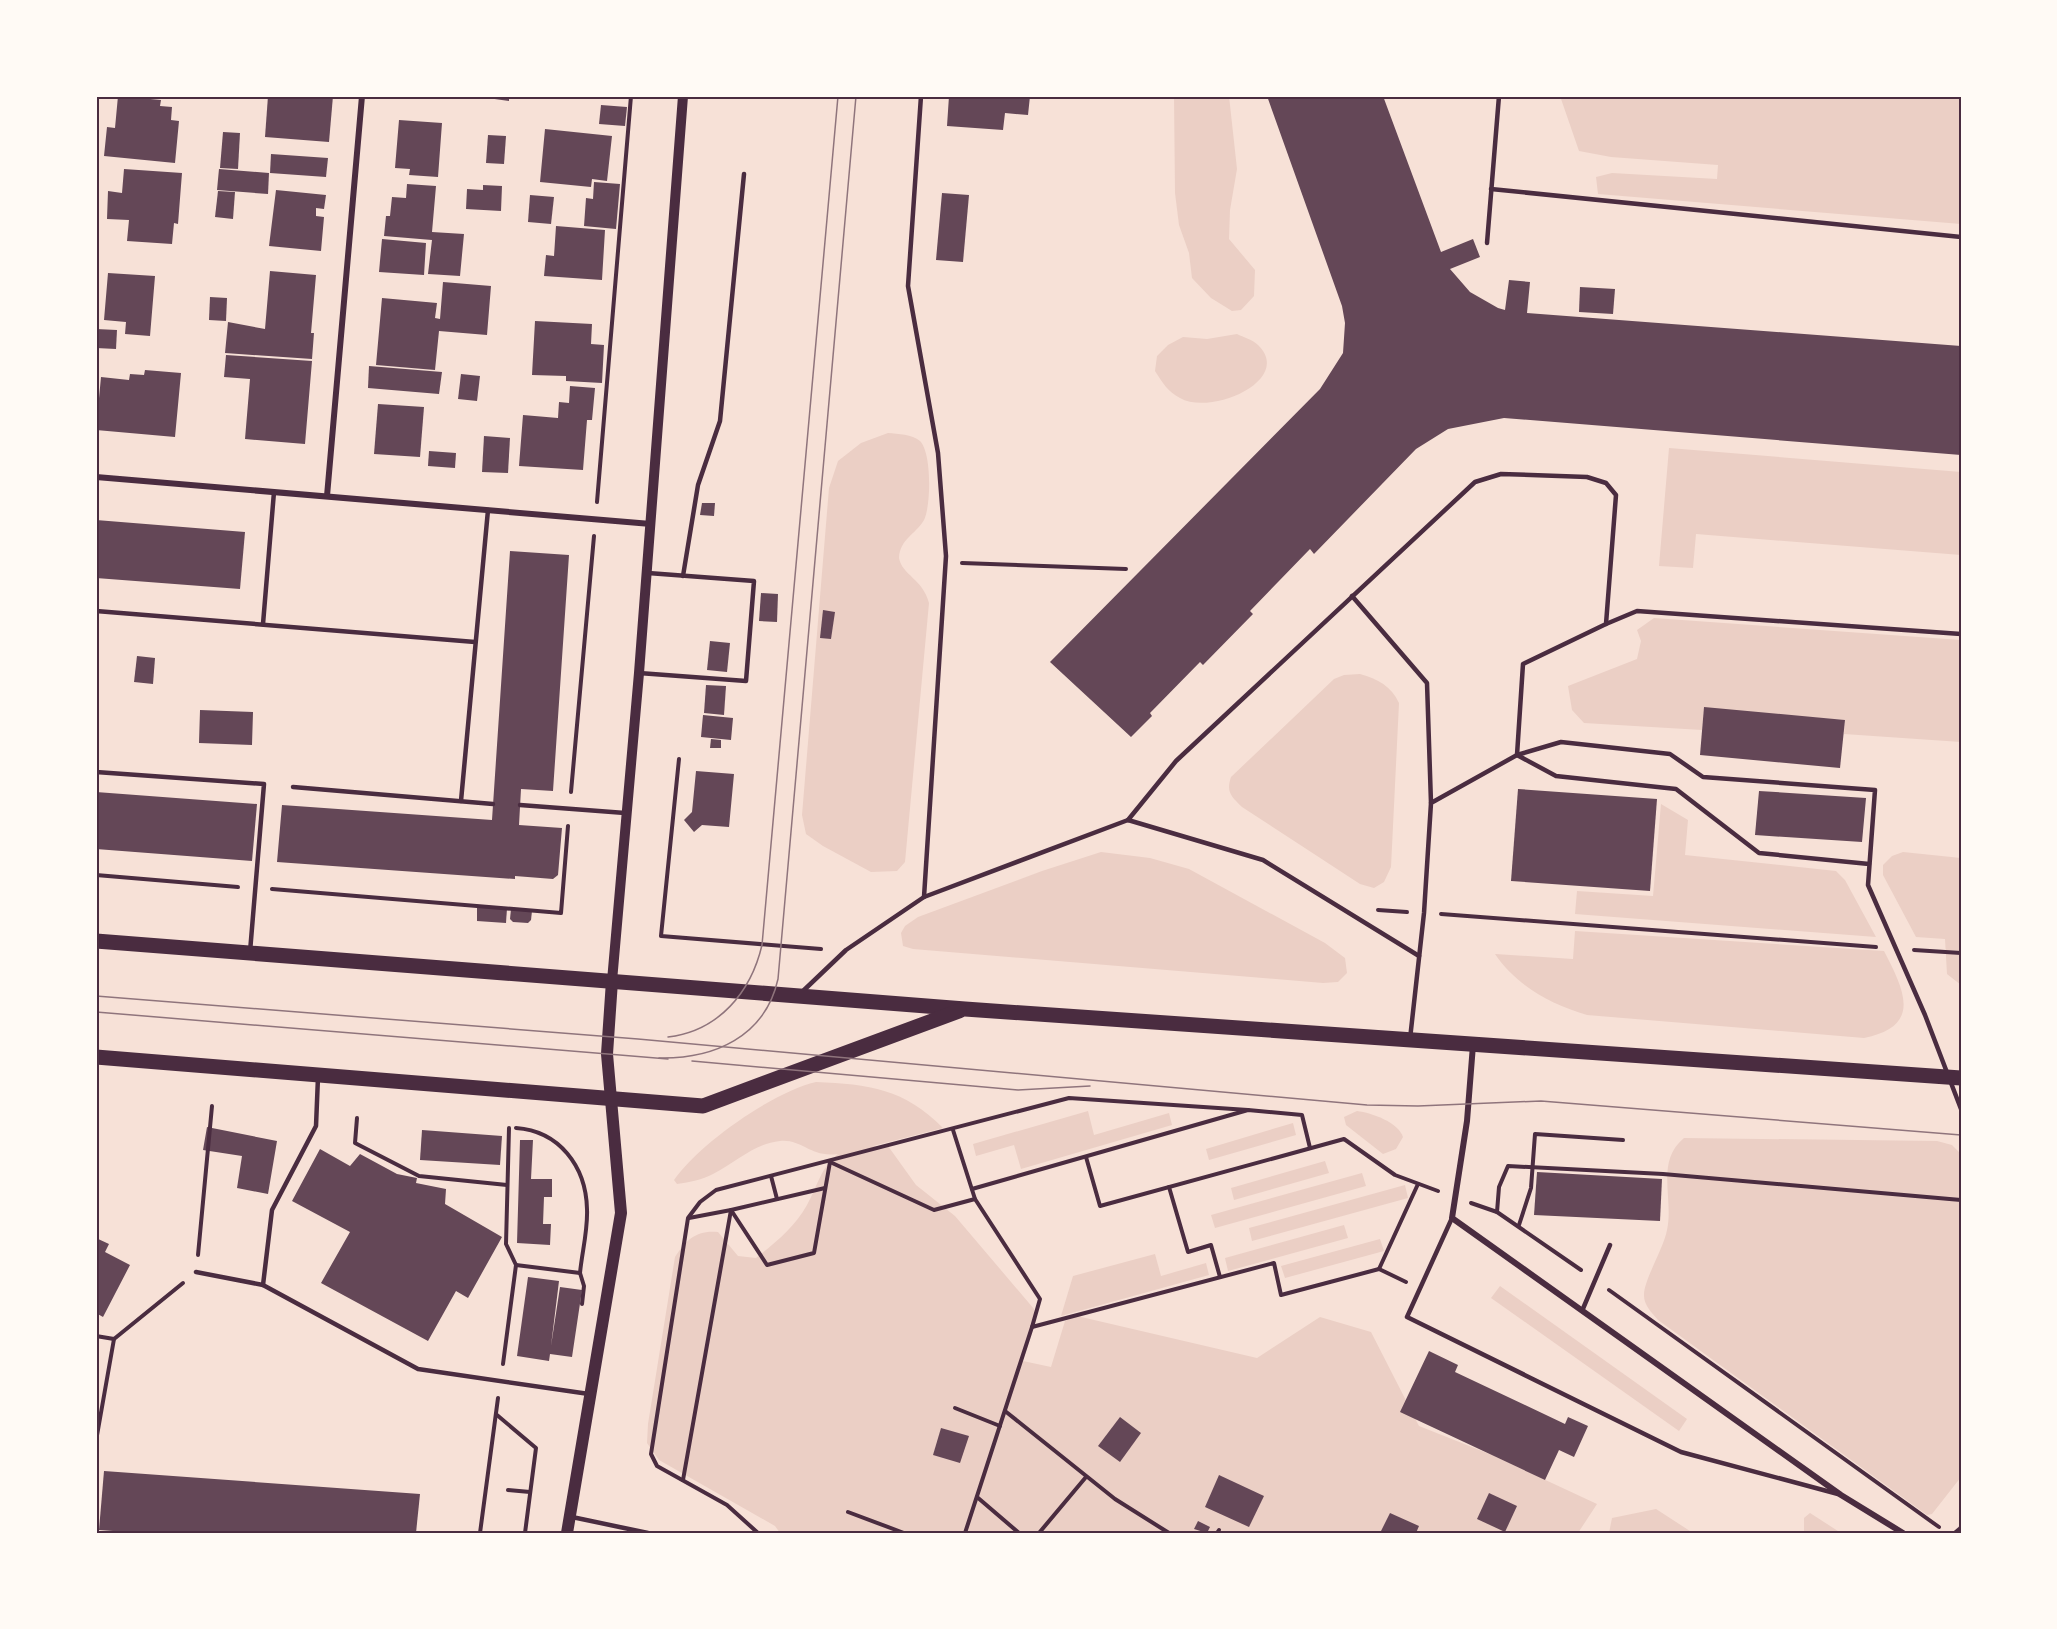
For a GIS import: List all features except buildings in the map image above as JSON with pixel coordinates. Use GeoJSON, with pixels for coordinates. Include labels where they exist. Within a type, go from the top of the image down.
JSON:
{"type":"FeatureCollection","features":[{"type":"Feature","properties":{"kind":"main road"},"geometry":{"type":"LineString","coordinates":[[96,941],[965,1009],[1956,1078]]}},
{"type":"Feature","properties":{"kind":"main road"},"geometry":{"type":"LineString","coordinates":[[567,1533],[621,1213],[607,1036],[612,981]]}},
{"type":"Feature","properties":{"kind":"main road"},"geometry":{"type":"LineString","coordinates":[[96,1057],[703,1106],[965,1009]]}},
{"type":"Feature","properties":{"kind":"street"},"geometry":{"type":"LineString","coordinates":[[327,496],[362,96]]}},
{"type":"Feature","properties":{"kind":"street"},"geometry":{"type":"LineString","coordinates":[[612,981],[651,524],[683,96]]}},
{"type":"Feature","properties":{"kind":"street"},"geometry":{"type":"LineString","coordinates":[[96,477],[651,524]]}},
{"type":"Feature","properties":{"kind":"street"},"geometry":{"type":"LineString","coordinates":[[1473,1044],[1467,1120],[1452,1218],[1840,1495],[1903,1533]]}},
{"type":"Feature","properties":{"kind":"lane"},"geometry":{"type":"LineString","coordinates":[[921,96],[908,286],[938,453],[946,562],[924,897]]}},
{"type":"Feature","properties":{"kind":"lane"},"geometry":{"type":"LineString","coordinates":[[1486,243],[1499,96]]}},
{"type":"Feature","properties":{"kind":"lane"},"geometry":{"type":"LineString","coordinates":[[682,576],[698,485],[720,420],[744,174]]}},
{"type":"Feature","properties":{"kind":"lane"},"geometry":{"type":"LineString","coordinates":[[1491,189],[1961,237]]}},
{"type":"Feature","properties":{"kind":"lane"},"geometry":{"type":"LineString","coordinates":[[798,996],[846,950],[924,897],[1128,820],[1176,761],[1475,482],[1501,474],[1587,477],[1606,483],[1616,495],[1606,624]]}},
{"type":"Feature","properties":{"kind":"lane"},"geometry":{"type":"LineString","coordinates":[[263,624],[274,492]]}},
{"type":"Feature","properties":{"kind":"lane"},"geometry":{"type":"LineString","coordinates":[[461,801],[488,510]]}},
{"type":"Feature","properties":{"kind":"lane"},"geometry":{"type":"LineString","coordinates":[[639,673],[746,681],[754,581],[647,573]]}},
{"type":"Feature","properties":{"kind":"lane"},"geometry":{"type":"LineString","coordinates":[[1352,596],[1427,684],[1431,803],[1424,913],[1410,1041]]}},
{"type":"Feature","properties":{"kind":"lane"},"geometry":{"type":"LineString","coordinates":[[96,611],[475,642]]}},
{"type":"Feature","properties":{"kind":"lane"},"geometry":{"type":"LineString","coordinates":[[1517,755],[1523,664],[1637,611],[1961,634]]}},
{"type":"Feature","properties":{"kind":"lane"},"geometry":{"type":"LineString","coordinates":[[1431,803],[1517,755],[1561,742],[1670,754],[1703,777],[1875,790],[1868,885],[1956,1078],[1961,1109]]}},
{"type":"Feature","properties":{"kind":"lane"},"geometry":{"type":"LineString","coordinates":[[1517,755],[1556,776],[1676,789],[1759,853],[1869,864]]}},
{"type":"Feature","properties":{"kind":"lane"},"geometry":{"type":"LineString","coordinates":[[96,772],[264,784],[250,953]]}},
{"type":"Feature","properties":{"kind":"lane"},"geometry":{"type":"LineString","coordinates":[[293,787],[493,804]]}},
{"type":"Feature","properties":{"kind":"lane"},"geometry":{"type":"LineString","coordinates":[[520,805],[627,813]]}},
{"type":"Feature","properties":{"kind":"lane"},"geometry":{"type":"LineString","coordinates":[[1128,820],[1263,860],[1419,956]]}},
{"type":"Feature","properties":{"kind":"lane"},"geometry":{"type":"LineString","coordinates":[[263,1285],[272,1210],[316,1126],[318,1075]]}},
{"type":"Feature","properties":{"kind":"lane"},"geometry":{"type":"LineString","coordinates":[[1452,1218],[1407,1317],[1670,1446],[1840,1495]]}},
{"type":"Feature","properties":{"kind":"lane"},"geometry":{"type":"LineString","coordinates":[[1582,1311],[1610,1245]]}},
{"type":"Feature","properties":{"kind":"lane"},"geometry":{"type":"LineString","coordinates":[[196,1272],[263,1285],[418,1369],[591,1395]]}},
{"type":"Feature","properties":{"kind":"lane"},"geometry":{"type":"LineString","coordinates":[[570,1517],[648,1533]]}},
{"type":"Feature","properties":{"kind":"lane"},"geometry":{"type":"LineString","coordinates":[[1955,1533],[1961,1528]]}},
{"type":"Feature","properties":{"kind":"path"},"geometry":{"type":"LineString","coordinates":[[96,875],[561,913],[631,96]]}},
{"type":"Feature","properties":{"kind":"path"},"geometry":{"type":"LineString","coordinates":[[946,562],[1126,569]]}},
{"type":"Feature","properties":{"kind":"path"},"geometry":{"type":"LineString","coordinates":[[679,759],[661,936],[846,950]]}},
{"type":"Feature","properties":{"kind":"path"},"geometry":{"type":"LineString","coordinates":[[1340,908],[1961,953]]}},
{"type":"Feature","properties":{"kind":"path"},"geometry":{"type":"LineString","coordinates":[[758,1533],[727,1505],[657,1466],[651,1454],[688,1218],[700,1202],[716,1190],[1069,1098],[1302,1115],[1310,1148]]}},
{"type":"Feature","properties":{"kind":"path"},"geometry":{"type":"LineString","coordinates":[[96,1442],[114,1339],[196,1272],[212,1106]]}},
{"type":"Feature","properties":{"kind":"path"},"geometry":{"type":"LineString","coordinates":[[972,1189],[1248,1110]]}},
{"type":"Feature","properties":{"kind":"path"},"geometry":{"type":"LineString","coordinates":[[357,1118],[355,1143],[419,1176],[507,1185]]}},
{"type":"Feature","properties":{"kind":"path"},"geometry":{"type":"LineString","coordinates":[[480,1533],[516,1265],[506,1244],[509,1128]]}},
{"type":"Feature","properties":{"kind":"path"},"geometry":{"type":"LineString","coordinates":[[516,1128],[532,1129],[556,1141],[573,1161],[585,1184],[588,1210],[580,1273],[584,1286],[581,1308]]}},
{"type":"Feature","properties":{"kind":"path"},"geometry":{"type":"LineString","coordinates":[[953,1130],[975,1199],[1040,1299],[965,1533]]}},
{"type":"Feature","properties":{"kind":"path"},"geometry":{"type":"LineString","coordinates":[[1519,1226],[1531,1188],[1535,1134],[1623,1140]]}},
{"type":"Feature","properties":{"kind":"path"},"geometry":{"type":"LineString","coordinates":[[1086,1157],[1100,1206],[1344,1139],[1395,1175],[1418,1184],[1379,1269]]}},
{"type":"Feature","properties":{"kind":"path"},"geometry":{"type":"LineString","coordinates":[[731,1210],[767,1265],[814,1253],[830,1162]]}},
{"type":"Feature","properties":{"kind":"path"},"geometry":{"type":"LineString","coordinates":[[830,1162],[934,1210],[975,1199]]}},
{"type":"Feature","properties":{"kind":"path"},"geometry":{"type":"LineString","coordinates":[[1941,1528],[1497,1212],[1499,1187],[1508,1166],[1663,1174],[1961,1200]]}},
{"type":"Feature","properties":{"kind":"path"},"geometry":{"type":"LineString","coordinates":[[771,1176],[777,1199]]}},
{"type":"Feature","properties":{"kind":"path"},"geometry":{"type":"LineString","coordinates":[[1169,1187],[1188,1252],[1211,1245],[1220,1277]]}},
{"type":"Feature","properties":{"kind":"path"},"geometry":{"type":"LineString","coordinates":[[688,1218],[825,1188]]}},
{"type":"Feature","properties":{"kind":"path"},"geometry":{"type":"LineString","coordinates":[[683,1480],[731,1210]]}},
{"type":"Feature","properties":{"kind":"path"},"geometry":{"type":"LineString","coordinates":[[1032,1328],[1274,1263],[1281,1295],[1379,1269],[1420,1288]]}},
{"type":"Feature","properties":{"kind":"path"},"geometry":{"type":"LineString","coordinates":[[516,1265],[580,1273]]}},
{"type":"Feature","properties":{"kind":"path"},"geometry":{"type":"LineString","coordinates":[[96,1336],[114,1339]]}},
{"type":"Feature","properties":{"kind":"path"},"geometry":{"type":"LineString","coordinates":[[955,1408],[1000,1426]]}},
{"type":"Feature","properties":{"kind":"path"},"geometry":{"type":"LineString","coordinates":[[1005,1411],[1114,1499],[1169,1533]]}},
{"type":"Feature","properties":{"kind":"path"},"geometry":{"type":"LineString","coordinates":[[496,1414],[536,1448],[525,1533]]}},
{"type":"Feature","properties":{"kind":"path"},"geometry":{"type":"LineString","coordinates":[[1039,1533],[1086,1477]]}},
{"type":"Feature","properties":{"kind":"path"},"geometry":{"type":"LineString","coordinates":[[508,1490],[530,1492]]}},
{"type":"Feature","properties":{"kind":"path"},"geometry":{"type":"LineString","coordinates":[[977,1497],[1019,1533]]}},
{"type":"Feature","properties":{"kind":"path"},"geometry":{"type":"LineString","coordinates":[[848,1512],[902,1532]]}},
{"type":"Feature","properties":{"kind":"shaded area"},"geometry":{"type":"Polygon","coordinates":[[[1174,96],[1229,96],[1237,169],[1230,210],[1229,239],[1255,270],[1254,296],[1241,310],[1232,311],[1211,298],[1192,278],[1189,253],[1179,225],[1175,193],[1174,96]]]}},
{"type":"Feature","properties":{"kind":"shaded area"},"geometry":{"type":"Polygon","coordinates":[[[1560,96],[1961,96],[1961,224],[1598,194],[1596,177],[1612,173],[1717,179],[1718,165],[1611,157],[1579,151],[1560,96]]]}},
{"type":"Feature","properties":{"kind":"shaded area"},"geometry":{"type":"Polygon","coordinates":[[[1237,334],[1256,343],[1266,358],[1265,371],[1257,382],[1244,391],[1210,402],[1194,402],[1172,393],[1155,371],[1157,356],[1168,345],[1183,337],[1207,339],[1237,334]]]}},
{"type":"Feature","properties":{"kind":"shaded area"},"geometry":{"type":"Polygon","coordinates":[[[888,433],[917,439],[924,447],[927,456],[929,492],[926,513],[924,520],[902,546],[899,558],[904,569],[922,588],[929,603],[905,862],[897,871],[871,872],[806,834],[802,815],[829,488],[838,461],[861,443],[888,433]]]}},
{"type":"Feature","properties":{"kind":"shaded area"},"geometry":{"type":"Polygon","coordinates":[[[1669,448],[1961,472],[1961,555],[1696,534],[1693,568],[1659,566],[1669,448]]]}},
{"type":"Feature","properties":{"kind":"shaded area"},"geometry":{"type":"Polygon","coordinates":[[[1654,618],[1961,640],[1961,742],[1844,734],[1845,720],[1704,709],[1702,730],[1584,723],[1572,710],[1568,686],[1637,659],[1641,641],[1637,630],[1654,618]]]}},
{"type":"Feature","properties":{"kind":"shaded area"},"geometry":{"type":"Polygon","coordinates":[[[1360,674],[1383,684],[1399,703],[1391,867],[1384,882],[1374,888],[1360,884],[1242,807],[1232,797],[1229,790],[1231,777],[1334,679],[1344,675],[1360,674]]]}},
{"type":"Feature","properties":{"kind":"shaded area"},"geometry":{"type":"Polygon","coordinates":[[[1661,804],[1688,820],[1685,855],[1836,871],[1845,880],[1876,937],[1575,914],[1577,891],[1653,896],[1661,804]]]}},
{"type":"Feature","properties":{"kind":"shaded area"},"geometry":{"type":"Polygon","coordinates":[[[1101,852],[1150,858],[1189,869],[1325,943],[1345,958],[1347,973],[1338,982],[1323,983],[913,949],[903,946],[901,933],[905,926],[918,917],[1042,871],[1101,852]]]}},
{"type":"Feature","properties":{"kind":"shaded area"},"geometry":{"type":"Polygon","coordinates":[[[1903,852],[1961,858],[1961,985],[1947,974],[1945,939],[1916,937],[1883,875],[1883,865],[1892,856],[1903,852]]]}},
{"type":"Feature","properties":{"kind":"shaded area"},"geometry":{"type":"Polygon","coordinates":[[[1575,931],[1884,951],[1898,979],[1902,993],[1904,1005],[1902,1015],[1895,1025],[1883,1032],[1864,1038],[1587,1015],[1535,992],[1513,975],[1495,954],[1573,959],[1575,931]]]}},
{"type":"Feature","properties":{"kind":"shaded area"},"geometry":{"type":"Polygon","coordinates":[[[816,1082],[869,1087],[885,1091],[915,1105],[943,1128],[873,1146],[888,1146],[916,1185],[955,1216],[1034,1309],[1036,1321],[1023,1361],[1051,1367],[1065,1321],[1077,1316],[1257,1358],[1320,1317],[1371,1332],[1419,1426],[1492,1455],[1597,1504],[1578,1533],[780,1533],[775,1526],[659,1460],[647,1443],[648,1424],[675,1257],[679,1251],[692,1237],[718,1232],[738,1256],[756,1258],[796,1221],[807,1205],[823,1171],[838,1154],[828,1155],[795,1143],[780,1141],[753,1150],[705,1178],[677,1184],[674,1180],[701,1150],[739,1121],[779,1096],[816,1082]]]}},
{"type":"Feature","properties":{"kind":"shaded area"},"geometry":{"type":"Polygon","coordinates":[[[1088,1111],[1094,1135],[1169,1113],[1172,1125],[1021,1169],[1014,1145],[976,1156],[973,1144],[1088,1111]]]}},
{"type":"Feature","properties":{"kind":"shaded area"},"geometry":{"type":"Polygon","coordinates":[[[1357,1111],[1377,1116],[1396,1127],[1403,1137],[1396,1149],[1383,1154],[1346,1125],[1344,1117],[1357,1111]]]}},
{"type":"Feature","properties":{"kind":"shaded area"},"geometry":{"type":"Polygon","coordinates":[[[1293,1123],[1296,1135],[1209,1160],[1206,1149],[1293,1123]]]}},
{"type":"Feature","properties":{"kind":"shaded area"},"geometry":{"type":"Polygon","coordinates":[[[1684,1138],[1937,1141],[1952,1145],[1961,1154],[1961,1477],[1932,1514],[1927,1515],[1658,1320],[1645,1303],[1645,1290],[1650,1273],[1667,1230],[1669,1218],[1667,1181],[1670,1158],[1684,1138]]]}},
{"type":"Feature","properties":{"kind":"shaded area"},"geometry":{"type":"Polygon","coordinates":[[[1325,1161],[1329,1173],[1234,1200],[1231,1188],[1325,1161]]]}},
{"type":"Feature","properties":{"kind":"shaded area"},"geometry":{"type":"Polygon","coordinates":[[[1362,1173],[1366,1186],[1215,1228],[1211,1215],[1362,1173]]]}},
{"type":"Feature","properties":{"kind":"shaded area"},"geometry":{"type":"Polygon","coordinates":[[[1405,1185],[1408,1198],[1252,1241],[1249,1228],[1405,1185]]]}},
{"type":"Feature","properties":{"kind":"shaded area"},"geometry":{"type":"Polygon","coordinates":[[[1344,1225],[1348,1238],[1228,1271],[1225,1258],[1344,1225]]]}},
{"type":"Feature","properties":{"kind":"shaded area"},"geometry":{"type":"Polygon","coordinates":[[[1380,1239],[1384,1251],[1285,1278],[1281,1266],[1380,1239]]]}},
{"type":"Feature","properties":{"kind":"shaded area"},"geometry":{"type":"Polygon","coordinates":[[[1155,1254],[1161,1276],[1206,1263],[1209,1275],[1061,1316],[1073,1276],[1155,1254]]]}},
{"type":"Feature","properties":{"kind":"shaded area"},"geometry":{"type":"Polygon","coordinates":[[[1500,1286],[1687,1419],[1679,1431],[1491,1298],[1500,1286]]]}},
{"type":"Feature","properties":{"kind":"shaded area"},"geometry":{"type":"Polygon","coordinates":[[[1656,1509],[1693,1533],[1609,1533],[1612,1518],[1656,1509]]]}},
{"type":"Feature","properties":{"kind":"shaded area"},"geometry":{"type":"Polygon","coordinates":[[[1810,1513],[1841,1533],[1804,1533],[1804,1518],[1810,1513]]]}},
{"type":"Feature","properties":{"kind":"tram line"},"geometry":{"type":"LineString","coordinates":[[668,1037],[703,1027],[730,1006],[750,978],[762,945],[838,96]]}},
{"type":"Feature","properties":{"kind":"tram line"},"geometry":{"type":"LineString","coordinates":[[659,1058],[699,1054],[734,1041],[762,1016],[778,979],[856,96]]}},
{"type":"Feature","properties":{"kind":"tram line"},"geometry":{"type":"LineString","coordinates":[[96,996],[638,1039],[1367,1105],[1418,1106],[1541,1101],[1961,1135]]}},
{"type":"Feature","properties":{"kind":"tram line"},"geometry":{"type":"LineString","coordinates":[[96,1012],[668,1059]]}},
{"type":"Feature","properties":{"kind":"tram line"},"geometry":{"type":"LineString","coordinates":[[692,1061],[1018,1090],[1090,1086]]}}]}
